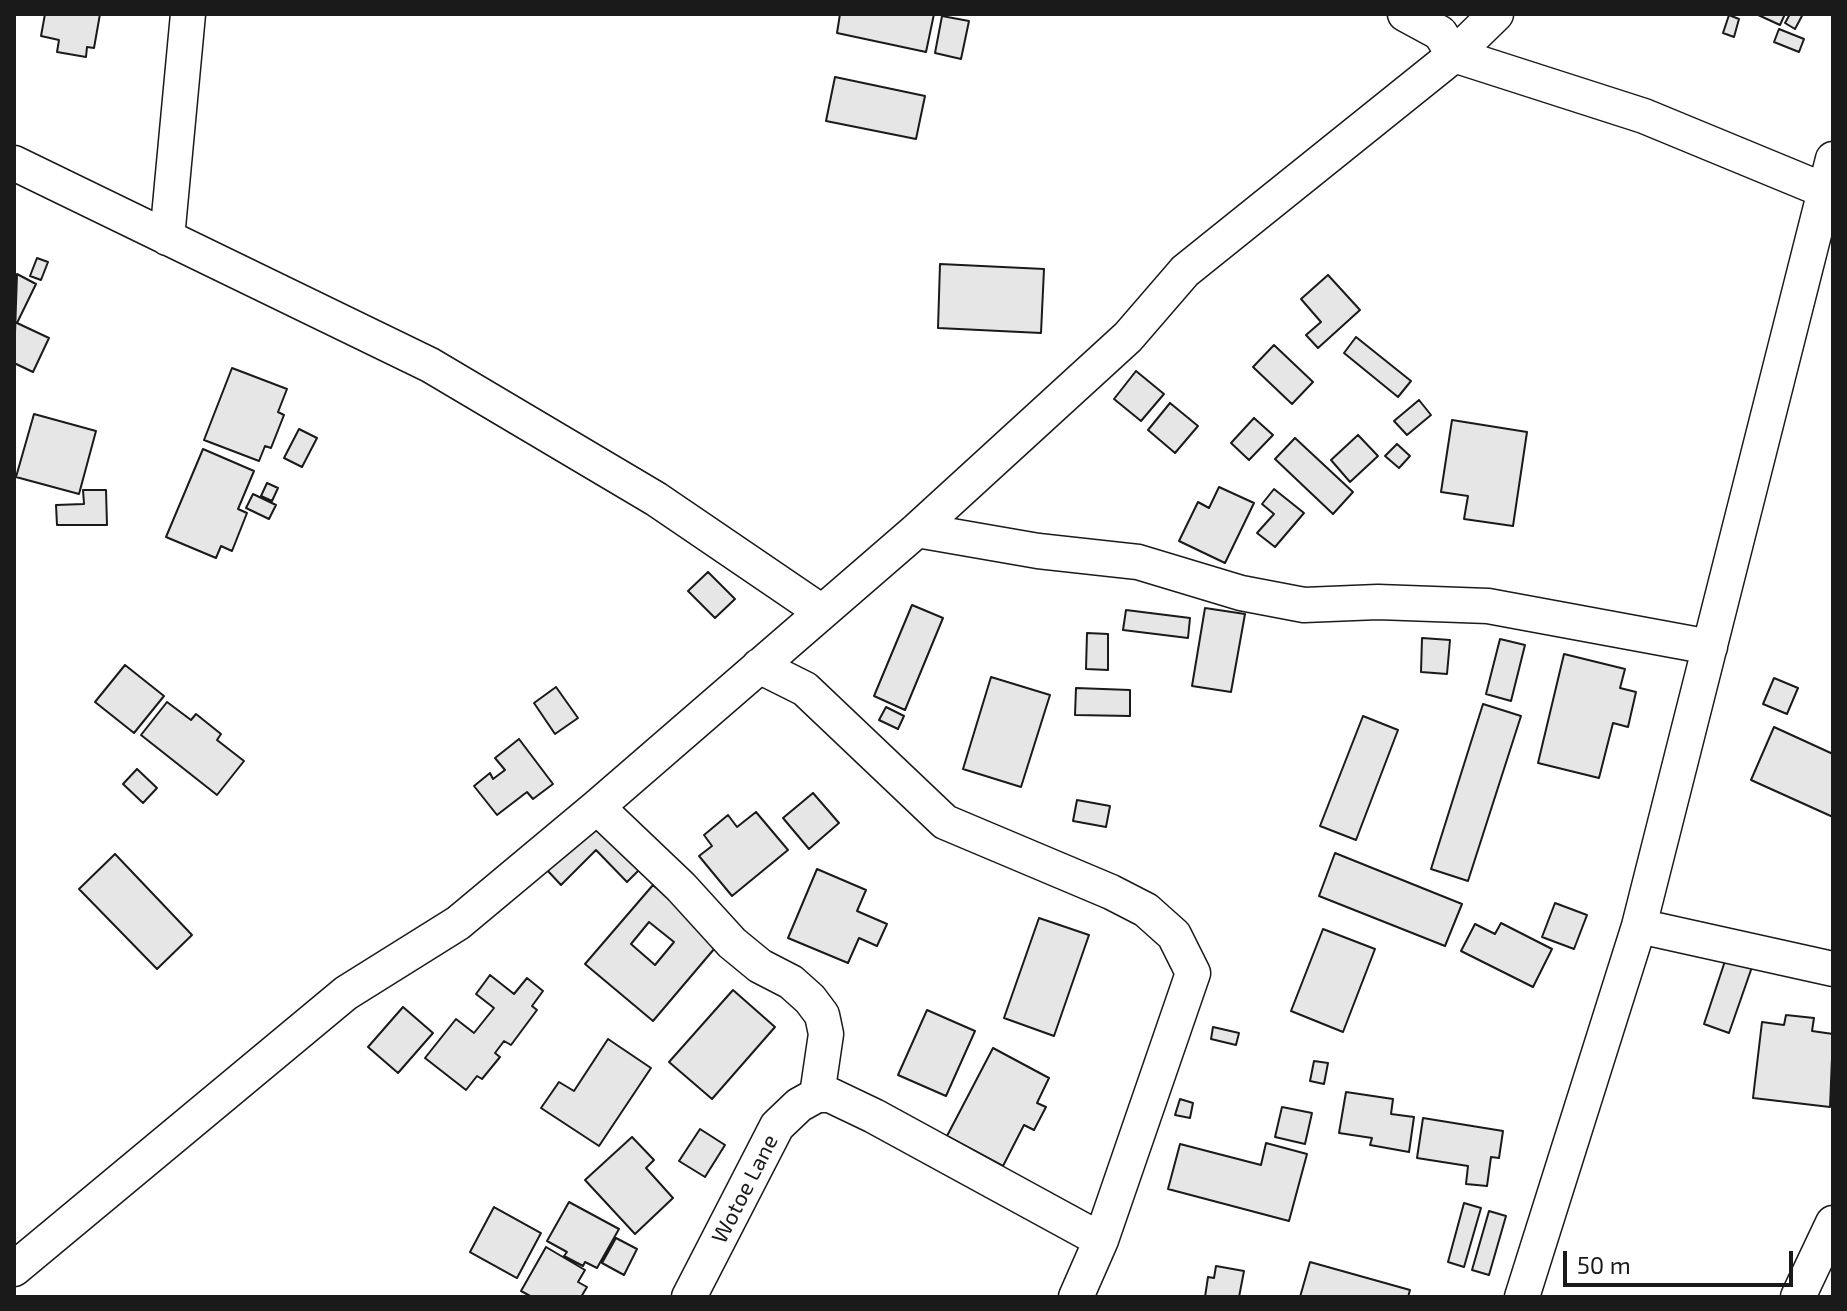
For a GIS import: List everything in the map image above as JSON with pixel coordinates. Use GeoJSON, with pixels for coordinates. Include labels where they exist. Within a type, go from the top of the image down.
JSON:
{"type":"FeatureCollection","features":[{"type":"Feature","properties":{"kind":"street"},"geometry":{"type":"LineString","coordinates":[[167,238],[188,14]]}},
{"type":"Feature","properties":{"kind":"street"},"geometry":{"type":"LineString","coordinates":[[1405,14],[1440,33],[1454,55],[1644,116],[1830,181],[1639,926],[1522,1297]]}},
{"type":"Feature","properties":{"kind":"street"},"geometry":{"type":"LineString","coordinates":[[14,1269],[346,993],[458,923],[597,807],[917,530],[1128,337],[1185,271],[1454,55],[1496,14]]}},
{"type":"Feature","properties":{"kind":"street"},"geometry":{"type":"LineString","coordinates":[[14,163],[430,365],[656,499],[822,612]]}},
{"type":"Feature","properties":{"kind":"street"},"geometry":{"type":"LineString","coordinates":[[917,530],[1038,551],[1138,562],[1241,593],[1304,605],[1378,602],[1488,606],[1710,647]]}},
{"type":"Feature","properties":{"kind":"street"},"geometry":{"type":"LineString","coordinates":[[759,666],[805,689],[945,822],[1111,892],[1146,910],[1174,935],[1193,973],[1101,1240],[1076,1297]]}},
{"type":"Feature","properties":{"kind":"street"},"geometry":{"type":"LineString","coordinates":[[597,807],[681,887],[732,943],[760,966],[791,982],[810,999],[822,1015],[826,1034],[817,1095],[830,1095],[874,1116],[1101,1240]]}},
{"type":"Feature","properties":{"kind":"street"},"geometry":{"type":"LineString","coordinates":[[1639,926],[1833,969]]}},
{"type":"Feature","properties":{"kind":"street","name":"Wotoe Lane"},"geometry":{"type":"LineString","coordinates":[[689,1297],[777,1126],[799,1105],[817,1095]]}},
{"type":"Feature","properties":{"kind":"street"},"geometry":{"type":"LineString","coordinates":[[1798,1297],[1833,1223]]}},
{"type":"Feature","properties":{"kind":"building"},"geometry":{"type":"Polygon","coordinates":[[[45,14],[100,14],[94,48],[87,47],[86,57],[57,52],[59,40],[41,36],[45,14]]]}},
{"type":"Feature","properties":{"kind":"building"},"geometry":{"type":"Polygon","coordinates":[[[840,14],[934,14],[926,52],[837,33],[840,14]]]}},
{"type":"Feature","properties":{"kind":"building"},"geometry":{"type":"Polygon","coordinates":[[[1756,14],[1785,14],[1780,25],[1756,14]]]}},
{"type":"Feature","properties":{"kind":"building"},"geometry":{"type":"Polygon","coordinates":[[[1790,14],[1803,14],[1795,29],[1785,23],[1790,14]]]}},
{"type":"Feature","properties":{"kind":"building"},"geometry":{"type":"Polygon","coordinates":[[[1729,15],[1739,19],[1734,37],[1723,33],[1729,15]]]}},
{"type":"Feature","properties":{"kind":"building"},"geometry":{"type":"Polygon","coordinates":[[[942,16],[969,21],[961,59],[935,53],[942,16]]]}},
{"type":"Feature","properties":{"kind":"building"},"geometry":{"type":"Polygon","coordinates":[[[1779,29],[1804,39],[1799,52],[1774,42],[1779,29]]]}},
{"type":"Feature","properties":{"kind":"building"},"geometry":{"type":"Polygon","coordinates":[[[835,77],[925,96],[916,139],[826,121],[835,77]]]}},
{"type":"Feature","properties":{"kind":"building"},"geometry":{"type":"Polygon","coordinates":[[[37,258],[48,262],[41,280],[30,276],[37,258]]]}},
{"type":"Feature","properties":{"kind":"building"},"geometry":{"type":"Polygon","coordinates":[[[940,264],[1044,269],[1041,333],[938,328],[940,264]]]}},
{"type":"Feature","properties":{"kind":"building"},"geometry":{"type":"Polygon","coordinates":[[[17,274],[36,284],[17,323],[49,338],[33,372],[14,363],[17,274]]]}},
{"type":"Feature","properties":{"kind":"building"},"geometry":{"type":"Polygon","coordinates":[[[1328,275],[1360,310],[1318,348],[1306,335],[1321,322],[1301,299],[1328,275]]]}},
{"type":"Feature","properties":{"kind":"building"},"geometry":{"type":"Polygon","coordinates":[[[1356,337],[1411,381],[1398,397],[1344,353],[1356,337]]]}},
{"type":"Feature","properties":{"kind":"building"},"geometry":{"type":"Polygon","coordinates":[[[1274,345],[1313,382],[1292,404],[1253,367],[1274,345]]]}},
{"type":"Feature","properties":{"kind":"building"},"geometry":{"type":"Polygon","coordinates":[[[232,368],[287,389],[278,412],[284,415],[271,448],[265,446],[259,461],[204,440],[232,368]]]}},
{"type":"Feature","properties":{"kind":"building"},"geometry":{"type":"Polygon","coordinates":[[[1136,371],[1164,394],[1141,421],[1114,399],[1136,371]]]}},
{"type":"Feature","properties":{"kind":"building"},"geometry":{"type":"Polygon","coordinates":[[[1419,400],[1431,415],[1407,435],[1394,421],[1419,400]]]}},
{"type":"Feature","properties":{"kind":"building"},"geometry":{"type":"Polygon","coordinates":[[[1170,403],[1198,426],[1175,453],[1148,430],[1170,403]]]}},
{"type":"Feature","properties":{"kind":"building"},"geometry":{"type":"Polygon","coordinates":[[[34,414],[96,431],[79,494],[16,477],[34,414]]]}},
{"type":"Feature","properties":{"kind":"building"},"geometry":{"type":"Polygon","coordinates":[[[1254,418],[1273,435],[1249,460],[1231,443],[1254,418]]]}},
{"type":"Feature","properties":{"kind":"building"},"geometry":{"type":"Polygon","coordinates":[[[1452,420],[1527,432],[1513,526],[1464,519],[1468,496],[1441,492],[1452,420]]]}},
{"type":"Feature","properties":{"kind":"building"},"geometry":{"type":"Polygon","coordinates":[[[299,429],[317,438],[302,467],[284,458],[299,429]]]}},
{"type":"Feature","properties":{"kind":"building"},"geometry":{"type":"Polygon","coordinates":[[[1358,435],[1378,456],[1350,482],[1331,460],[1358,435]]]}},
{"type":"Feature","properties":{"kind":"building"},"geometry":{"type":"Polygon","coordinates":[[[1295,438],[1353,492],[1333,514],[1275,459],[1295,438]]]}},
{"type":"Feature","properties":{"kind":"building"},"geometry":{"type":"Polygon","coordinates":[[[1397,444],[1410,456],[1399,468],[1385,456],[1397,444]]]}},
{"type":"Feature","properties":{"kind":"building"},"geometry":{"type":"Polygon","coordinates":[[[203,449],[254,471],[238,509],[247,513],[232,551],[221,546],[216,558],[166,537],[203,449]]]}},
{"type":"Feature","properties":{"kind":"building"},"geometry":{"type":"Polygon","coordinates":[[[267,483],[278,488],[272,501],[261,496],[267,483]]]}},
{"type":"Feature","properties":{"kind":"building"},"geometry":{"type":"Polygon","coordinates":[[[1219,487],[1254,503],[1225,563],[1179,541],[1198,502],[1209,508],[1219,487]]]}},
{"type":"Feature","properties":{"kind":"building"},"geometry":{"type":"Polygon","coordinates":[[[1274,489],[1304,513],[1275,547],[1257,533],[1274,514],[1262,504],[1274,489]]]}},
{"type":"Feature","properties":{"kind":"building"},"geometry":{"type":"Polygon","coordinates":[[[83,490],[106,490],[107,525],[57,525],[56,505],[84,504],[83,490]]]}},
{"type":"Feature","properties":{"kind":"building"},"geometry":{"type":"Polygon","coordinates":[[[253,494],[276,505],[269,519],[246,508],[253,494]]]}},
{"type":"Feature","properties":{"kind":"building"},"geometry":{"type":"Polygon","coordinates":[[[708,572],[735,599],[715,618],[688,591],[708,572]]]}},
{"type":"Feature","properties":{"kind":"building"},"geometry":{"type":"Polygon","coordinates":[[[912,605],[943,618],[905,710],[874,696],[912,605]]]}},
{"type":"Feature","properties":{"kind":"building"},"geometry":{"type":"Polygon","coordinates":[[[1205,608],[1245,614],[1231,692],[1192,686],[1205,608]]]}},
{"type":"Feature","properties":{"kind":"building"},"geometry":{"type":"Polygon","coordinates":[[[1126,610],[1190,618],[1188,638],[1123,630],[1126,610]]]}},
{"type":"Feature","properties":{"kind":"building"},"geometry":{"type":"Polygon","coordinates":[[[1087,633],[1108,634],[1108,670],[1086,669],[1087,633]]]}},
{"type":"Feature","properties":{"kind":"building"},"geometry":{"type":"Polygon","coordinates":[[[1422,638],[1450,640],[1447,674],[1421,672],[1422,638]]]}},
{"type":"Feature","properties":{"kind":"building"},"geometry":{"type":"Polygon","coordinates":[[[1500,639],[1525,645],[1511,701],[1486,694],[1500,639]]]}},
{"type":"Feature","properties":{"kind":"building"},"geometry":{"type":"Polygon","coordinates":[[[1564,654],[1625,669],[1620,688],[1636,692],[1628,727],[1613,723],[1599,778],[1538,763],[1564,654]]]}},
{"type":"Feature","properties":{"kind":"building"},"geometry":{"type":"Polygon","coordinates":[[[125,665],[164,696],[134,733],[95,702],[125,665]]]}},
{"type":"Feature","properties":{"kind":"building"},"geometry":{"type":"Polygon","coordinates":[[[991,677],[1050,695],[1021,787],[963,769],[991,677]]]}},
{"type":"Feature","properties":{"kind":"building"},"geometry":{"type":"Polygon","coordinates":[[[1774,678],[1798,688],[1787,714],[1763,704],[1774,678]]]}},
{"type":"Feature","properties":{"kind":"building"},"geometry":{"type":"Polygon","coordinates":[[[556,687],[578,718],[555,734],[534,703],[556,687]]]}},
{"type":"Feature","properties":{"kind":"building"},"geometry":{"type":"Polygon","coordinates":[[[1076,688],[1130,690],[1130,716],[1075,715],[1076,688]]]}},
{"type":"Feature","properties":{"kind":"building"},"geometry":{"type":"Polygon","coordinates":[[[167,702],[191,720],[196,714],[221,734],[217,740],[244,761],[217,795],[141,735],[167,702]]]}},
{"type":"Feature","properties":{"kind":"building"},"geometry":{"type":"Polygon","coordinates":[[[1483,704],[1521,716],[1468,881],[1431,869],[1483,704]]]}},
{"type":"Feature","properties":{"kind":"building"},"geometry":{"type":"Polygon","coordinates":[[[886,707],[904,716],[898,729],[879,720],[886,707]]]}},
{"type":"Feature","properties":{"kind":"building"},"geometry":{"type":"Polygon","coordinates":[[[1363,716],[1398,730],[1356,840],[1320,826],[1363,716]]]}},
{"type":"Feature","properties":{"kind":"building"},"geometry":{"type":"Polygon","coordinates":[[[1774,727],[1833,754],[1833,817],[1751,780],[1774,727]]]}},
{"type":"Feature","properties":{"kind":"building"},"geometry":{"type":"Polygon","coordinates":[[[519,739],[553,784],[533,799],[527,792],[497,815],[474,786],[490,773],[493,779],[505,770],[495,758],[519,739]]]}},
{"type":"Feature","properties":{"kind":"building"},"geometry":{"type":"Polygon","coordinates":[[[137,769],[157,788],[143,803],[123,784],[137,769]]]}},
{"type":"Feature","properties":{"kind":"building"},"geometry":{"type":"Polygon","coordinates":[[[813,793],[839,823],[809,849],[783,818],[813,793]]]}},
{"type":"Feature","properties":{"kind":"building"},"geometry":{"type":"Polygon","coordinates":[[[1077,800],[1110,806],[1106,827],[1073,821],[1077,800]]]}},
{"type":"Feature","properties":{"kind":"building"},"geometry":{"type":"Polygon","coordinates":[[[756,812],[788,850],[732,896],[699,856],[712,846],[704,835],[728,815],[737,827],[756,812]]]}},
{"type":"Feature","properties":{"kind":"building"},"geometry":{"type":"Polygon","coordinates":[[[595,824],[639,870],[627,882],[596,850],[561,885],[547,870],[595,824]]]}},
{"type":"Feature","properties":{"kind":"building"},"geometry":{"type":"Polygon","coordinates":[[[1335,853],[1462,904],[1445,946],[1319,896],[1335,853]]]}},
{"type":"Feature","properties":{"kind":"building"},"geometry":{"type":"Polygon","coordinates":[[[115,854],[192,935],[157,969],[79,889],[115,854]]]}},
{"type":"Feature","properties":{"kind":"building"},"geometry":{"type":"Polygon","coordinates":[[[817,869],[866,890],[857,911],[887,924],[877,946],[859,938],[848,963],[788,938],[817,869]]]}},
{"type":"Feature","properties":{"kind":"building"},"geometry":{"type":"Polygon","coordinates":[[[653,885],[720,942],[653,1021],[585,964],[653,885]],[[649,922],[631,944],[655,965],[674,942],[649,922]]]}},
{"type":"Feature","properties":{"kind":"building"},"geometry":{"type":"Polygon","coordinates":[[[1555,903],[1587,915],[1574,949],[1542,937],[1555,903]]]}},
{"type":"Feature","properties":{"kind":"building"},"geometry":{"type":"Polygon","coordinates":[[[1039,918],[1089,935],[1054,1036],[1004,1018],[1039,918]]]}},
{"type":"Feature","properties":{"kind":"building"},"geometry":{"type":"Polygon","coordinates":[[[1501,923],[1552,949],[1533,987],[1461,951],[1475,924],[1495,934],[1501,923]]]}},
{"type":"Feature","properties":{"kind":"building"},"geometry":{"type":"Polygon","coordinates":[[[1323,929],[1375,949],[1343,1032],[1291,1011],[1323,929]]]}},
{"type":"Feature","properties":{"kind":"building"},"geometry":{"type":"Polygon","coordinates":[[[1726,958],[1752,967],[1729,1033],[1704,1024],[1726,958]]]}},
{"type":"Feature","properties":{"kind":"building"},"geometry":{"type":"Polygon","coordinates":[[[490,975],[514,994],[527,978],[543,991],[532,1006],[537,1010],[511,1045],[504,1041],[495,1053],[500,1057],[482,1079],[477,1076],[466,1090],[425,1058],[456,1019],[474,1033],[494,1008],[476,994],[490,975]]]}},
{"type":"Feature","properties":{"kind":"building"},"geometry":{"type":"Polygon","coordinates":[[[733,990],[775,1027],[712,1099],[669,1062],[733,990]]]}},
{"type":"Feature","properties":{"kind":"building"},"geometry":{"type":"Polygon","coordinates":[[[403,1007],[433,1033],[398,1073],[368,1047],[403,1007]]]}},
{"type":"Feature","properties":{"kind":"building"},"geometry":{"type":"Polygon","coordinates":[[[927,1010],[975,1031],[946,1096],[898,1075],[927,1010]]]}},
{"type":"Feature","properties":{"kind":"building"},"geometry":{"type":"Polygon","coordinates":[[[1786,1015],[1814,1018],[1812,1031],[1833,1034],[1830,1107],[1753,1098],[1762,1022],[1784,1025],[1786,1015]]]}},
{"type":"Feature","properties":{"kind":"building"},"geometry":{"type":"Polygon","coordinates":[[[1213,1027],[1239,1033],[1236,1045],[1211,1039],[1213,1027]]]}},
{"type":"Feature","properties":{"kind":"building"},"geometry":{"type":"Polygon","coordinates":[[[608,1039],[651,1068],[599,1146],[541,1108],[559,1082],[574,1091],[608,1039]]]}},
{"type":"Feature","properties":{"kind":"building"},"geometry":{"type":"Polygon","coordinates":[[[993,1048],[1049,1078],[1037,1103],[1046,1107],[1034,1130],[1024,1125],[1003,1166],[947,1136],[993,1048]]]}},
{"type":"Feature","properties":{"kind":"building"},"geometry":{"type":"Polygon","coordinates":[[[1314,1061],[1328,1063],[1324,1084],[1310,1081],[1314,1061]]]}},
{"type":"Feature","properties":{"kind":"building"},"geometry":{"type":"Polygon","coordinates":[[[1346,1092],[1393,1099],[1391,1114],[1414,1117],[1409,1152],[1370,1145],[1372,1138],[1339,1133],[1346,1092]]]}},
{"type":"Feature","properties":{"kind":"building"},"geometry":{"type":"Polygon","coordinates":[[[1180,1099],[1193,1103],[1190,1118],[1175,1115],[1180,1099]]]}},
{"type":"Feature","properties":{"kind":"building"},"geometry":{"type":"Polygon","coordinates":[[[1282,1107],[1312,1113],[1305,1144],[1275,1137],[1282,1107]]]}},
{"type":"Feature","properties":{"kind":"building"},"geometry":{"type":"Polygon","coordinates":[[[1423,1118],[1503,1131],[1499,1158],[1491,1157],[1487,1186],[1466,1184],[1468,1166],[1417,1158],[1423,1118]]]}},
{"type":"Feature","properties":{"kind":"building"},"geometry":{"type":"Polygon","coordinates":[[[700,1129],[725,1145],[705,1177],[679,1161],[700,1129]]]}},
{"type":"Feature","properties":{"kind":"building"},"geometry":{"type":"Polygon","coordinates":[[[632,1137],[654,1160],[646,1168],[673,1198],[635,1234],[585,1180],[632,1137]]]}},
{"type":"Feature","properties":{"kind":"building"},"geometry":{"type":"Polygon","coordinates":[[[1266,1143],[1307,1154],[1289,1221],[1168,1189],[1180,1144],[1261,1165],[1266,1143]]]}},
{"type":"Feature","properties":{"kind":"building"},"geometry":{"type":"Polygon","coordinates":[[[569,1202],[619,1229],[597,1268],[585,1262],[583,1266],[564,1256],[567,1252],[547,1241],[569,1202]]]}},
{"type":"Feature","properties":{"kind":"building"},"geometry":{"type":"Polygon","coordinates":[[[1464,1203],[1481,1208],[1464,1267],[1448,1262],[1464,1203]]]}},
{"type":"Feature","properties":{"kind":"building"},"geometry":{"type":"Polygon","coordinates":[[[494,1207],[541,1233],[517,1278],[470,1252],[494,1207]]]}},
{"type":"Feature","properties":{"kind":"building"},"geometry":{"type":"Polygon","coordinates":[[[1489,1211],[1506,1216],[1489,1275],[1472,1270],[1489,1211]]]}},
{"type":"Feature","properties":{"kind":"building"},"geometry":{"type":"Polygon","coordinates":[[[616,1238],[637,1249],[624,1275],[602,1263],[616,1238]]]}},
{"type":"Feature","properties":{"kind":"building"},"geometry":{"type":"Polygon","coordinates":[[[546,1247],[585,1270],[578,1282],[587,1287],[581,1297],[532,1297],[521,1291],[546,1247]]]}},
{"type":"Feature","properties":{"kind":"building"},"geometry":{"type":"Polygon","coordinates":[[[1310,1262],[1410,1290],[1408,1297],[1300,1297],[1310,1262]]]}},
{"type":"Feature","properties":{"kind":"building"},"geometry":{"type":"Polygon","coordinates":[[[1216,1266],[1244,1271],[1239,1297],[1205,1297],[1208,1277],[1214,1278],[1216,1266]]]}}]}
